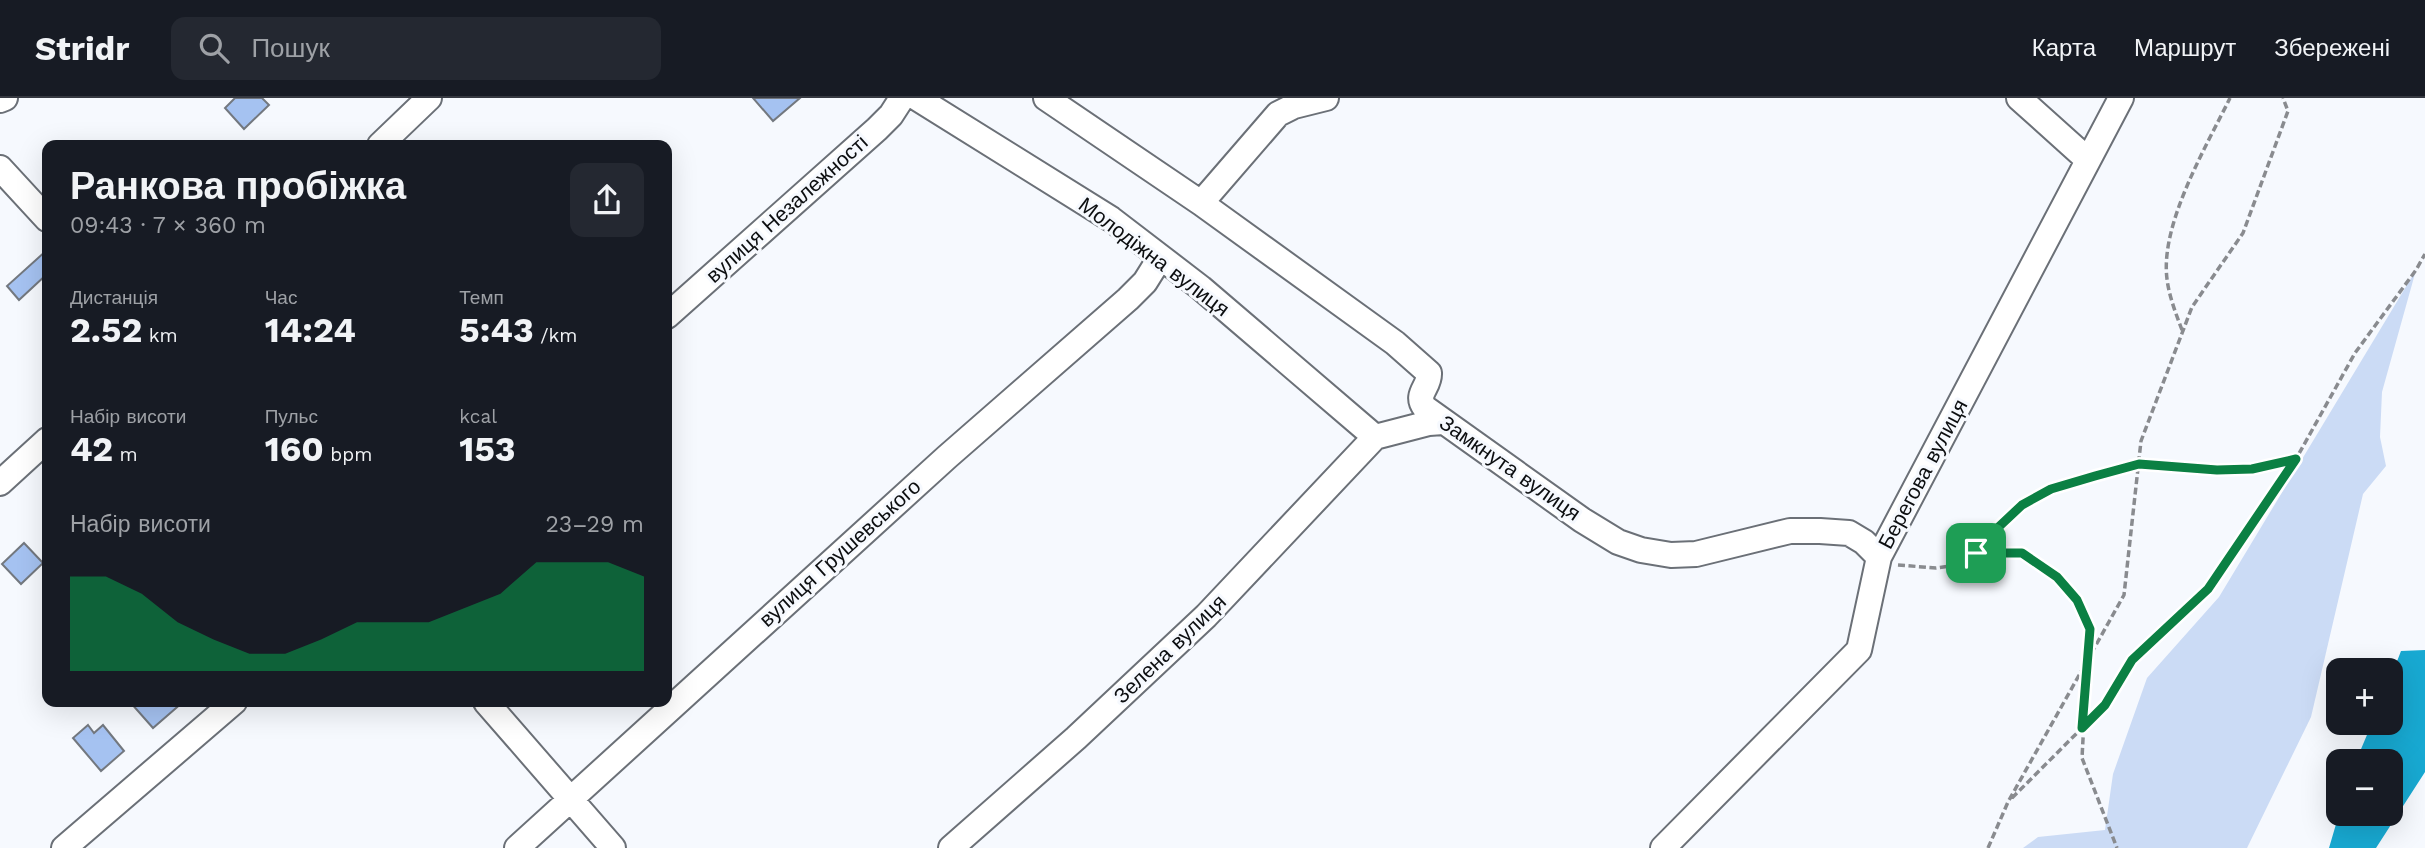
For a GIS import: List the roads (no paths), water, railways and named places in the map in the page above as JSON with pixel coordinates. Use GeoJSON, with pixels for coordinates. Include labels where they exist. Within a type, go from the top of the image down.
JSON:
{"type":"FeatureCollection","features":[{"type":"Feature","properties":{"kind":"street"},"geometry":{"type":"LineString","coordinates":[[0,100],[5,98]]}},
{"type":"Feature","properties":{"kind":"street"},"geometry":{"type":"LineString","coordinates":[[385,140],[429,98]]}},
{"type":"Feature","properties":{"kind":"street","name":"вулиця Незалежності"},"geometry":{"type":"LineString","coordinates":[[672,312],[877,129],[891,115],[902,98]]}},
{"type":"Feature","properties":{"kind":"street","name":"Молодіжна вулиця"},"geometry":{"type":"LineString","coordinates":[[917,98],[1111,219],[1201,288],[1375,437]]}},
{"type":"Feature","properties":{"kind":"street","name":"Замкнута вулиця"},"geometry":{"type":"LineString","coordinates":[[1046,98],[1201,203],[1425,367],[1430,380],[1420,395],[1421,402],[1443,422],[1582,520],[1618,542],[1640,550],[1671,555],[1696,554],[1790,531],[1820,531],[1849,533],[1864,542],[1879,557]]}},
{"type":"Feature","properties":{"kind":"street"},"geometry":{"type":"LineString","coordinates":[[1201,203],[1278,114],[1294,106],[1326,98]]}},
{"type":"Feature","properties":{"kind":"street"},"geometry":{"type":"LineString","coordinates":[[2019,98],[2088,160]]}},
{"type":"Feature","properties":{"kind":"street","name":"Берегова вулиця"},"geometry":{"type":"LineString","coordinates":[[1663,848],[1859,650],[1879,557],[2121,98]]}},
{"type":"Feature","properties":{"kind":"street"},"geometry":{"type":"LineString","coordinates":[[0,168],[42,214]]}},
{"type":"Feature","properties":{"kind":"street","name":"вулиця Грушевського"},"geometry":{"type":"LineString","coordinates":[[672,707],[947,457],[1128,299],[1145,282],[1160,258]]}},
{"type":"Feature","properties":{"kind":"street"},"geometry":{"type":"LineString","coordinates":[[1375,437],[1443,422]]}},
{"type":"Feature","properties":{"kind":"street","name":"Зелена вулиця"},"geometry":{"type":"LineString","coordinates":[[951,848],[1076,738],[1206,616],[1375,437]]}},
{"type":"Feature","properties":{"kind":"street"},"geometry":{"type":"LineString","coordinates":[[0,483],[42,445]]}},
{"type":"Feature","properties":{"kind":"street"},"geometry":{"type":"LineString","coordinates":[[64,848],[228,707]]}},
{"type":"Feature","properties":{"kind":"street"},"geometry":{"type":"LineString","coordinates":[[490,707],[613,848]]}},
{"type":"Feature","properties":{"kind":"street","name":"вулиця Грушевського"},"geometry":{"type":"LineString","coordinates":[[517,848],[672,707]]}},
{"type":"Feature","properties":{"kind":"water"},"geometry":{"type":"Polygon","coordinates":[[[2425,650],[2425,772],[2403,806],[2403,749],[2361,749],[2367,735],[2403,735],[2403,658],[2398,658],[2401,651],[2425,650]]]}},
{"type":"Feature","properties":{"kind":"water"},"geometry":{"type":"Polygon","coordinates":[[[2335,826],[2390,826],[2376,848],[2329,848],[2335,826]]]}}]}
